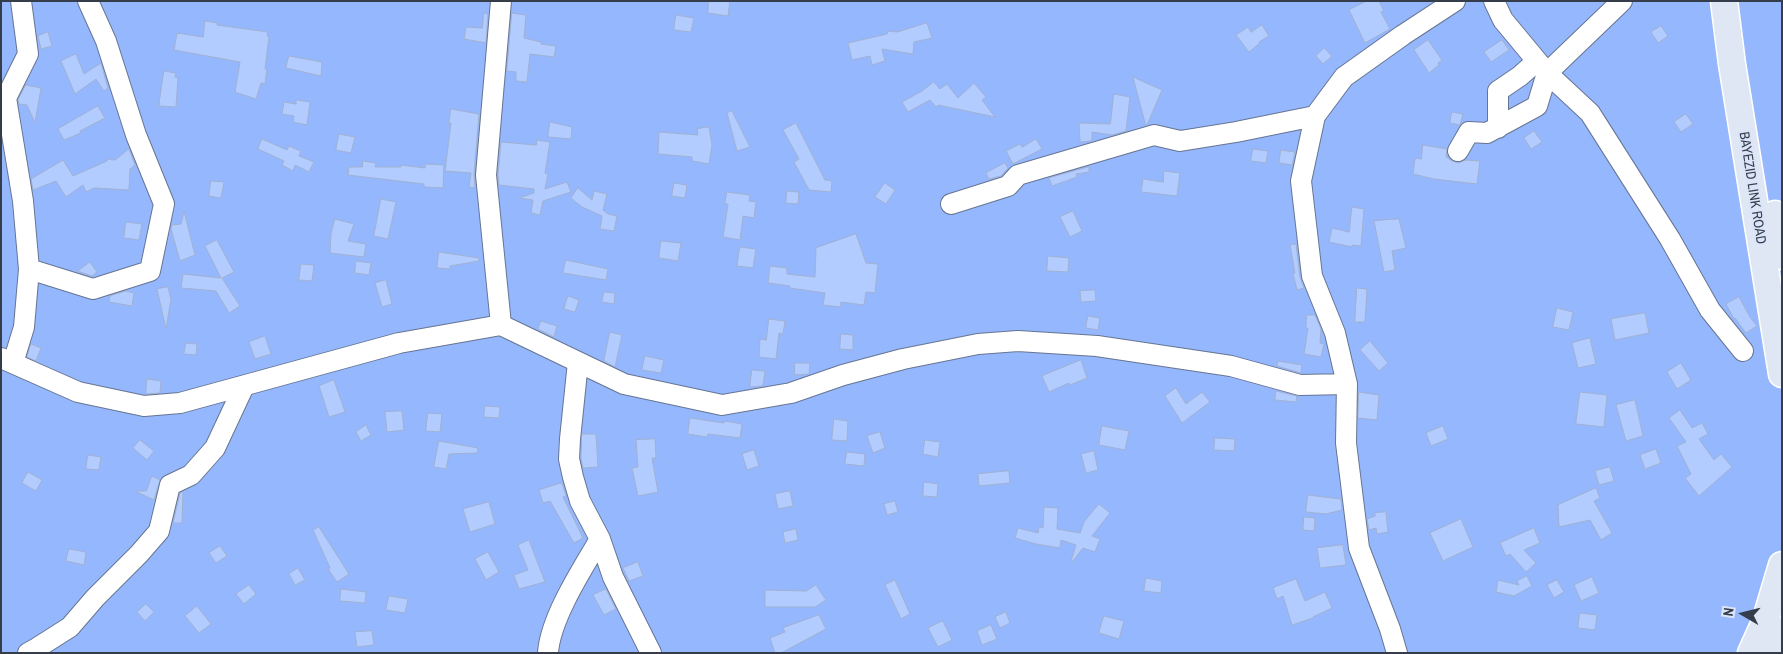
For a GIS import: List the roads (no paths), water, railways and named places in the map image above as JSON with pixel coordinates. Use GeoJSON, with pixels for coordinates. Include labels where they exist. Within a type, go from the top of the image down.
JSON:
{"type":"FeatureCollection","features":[{"type":"Feature","properties":{"kind":"main road","name":"BAYEZID LINK ROAD"},"geometry":{"type":"LineString","coordinates":[[1724,1],[1732,64],[1782,374]]}},
{"type":"Feature","properties":{"kind":"main road","name":"BAYEZID LINK ROAD"},"geometry":{"type":"LineString","coordinates":[[1741,1],[1782,256]]}},
{"type":"Feature","properties":{"kind":"main road"},"geometry":{"type":"LineString","coordinates":[[1751,653],[1765,622],[1782,565]]}},
{"type":"Feature","properties":{"kind":"main road"},"geometry":{"type":"LineString","coordinates":[[1773,653],[1782,631]]}},
{"type":"Feature","properties":{"kind":"street"},"geometry":{"type":"LineString","coordinates":[[22,1],[28,54],[6,98],[23,201],[29,269],[24,327],[7,361],[78,392],[144,406],[180,403],[400,343],[501,325],[624,384],[722,404],[791,393],[843,375],[903,358],[978,344],[1018,341],[1097,346],[1231,366],[1300,385],[1348,384]]}},
{"type":"Feature","properties":{"kind":"street"},"geometry":{"type":"LineString","coordinates":[[29,269],[93,289],[150,271],[164,204],[136,135],[106,41],[88,1]]}},
{"type":"Feature","properties":{"kind":"street"},"geometry":{"type":"LineString","coordinates":[[501,1],[486,176],[501,325]]}},
{"type":"Feature","properties":{"kind":"street"},"geometry":{"type":"LineString","coordinates":[[1397,653],[1390,629],[1359,548],[1346,443],[1348,384],[1335,333],[1312,276],[1301,181],[1315,116],[1344,77],[1455,1]]}},
{"type":"Feature","properties":{"kind":"street"},"geometry":{"type":"LineString","coordinates":[[1494,1],[1503,20],[1542,67],[1590,113],[1670,239],[1710,310],[1744,351]]}},
{"type":"Feature","properties":{"kind":"street"},"geometry":{"type":"LineString","coordinates":[[1498,128],[1498,91],[1520,76],[1542,67],[1622,1]]}},
{"type":"Feature","properties":{"kind":"street"},"geometry":{"type":"LineString","coordinates":[[1458,151],[1468,132],[1488,133],[1537,106],[1542,67]]}},
{"type":"Feature","properties":{"kind":"street"},"geometry":{"type":"LineString","coordinates":[[951,204],[1008,186],[1018,175],[1154,135],[1180,141],[1315,116]]}},
{"type":"Feature","properties":{"kind":"street"},"geometry":{"type":"LineString","coordinates":[[578,362],[570,431],[569,459],[580,501],[600,539],[614,577],[651,653]]}},
{"type":"Feature","properties":{"kind":"street"},"geometry":{"type":"LineString","coordinates":[[28,653],[70,627],[95,598],[160,531],[170,485],[191,475],[215,448],[244,386]]}},
{"type":"Feature","properties":{"kind":"street"},"geometry":{"type":"LineString","coordinates":[[548,653],[549,638],[560,613],[576,580],[600,539]]}}]}
